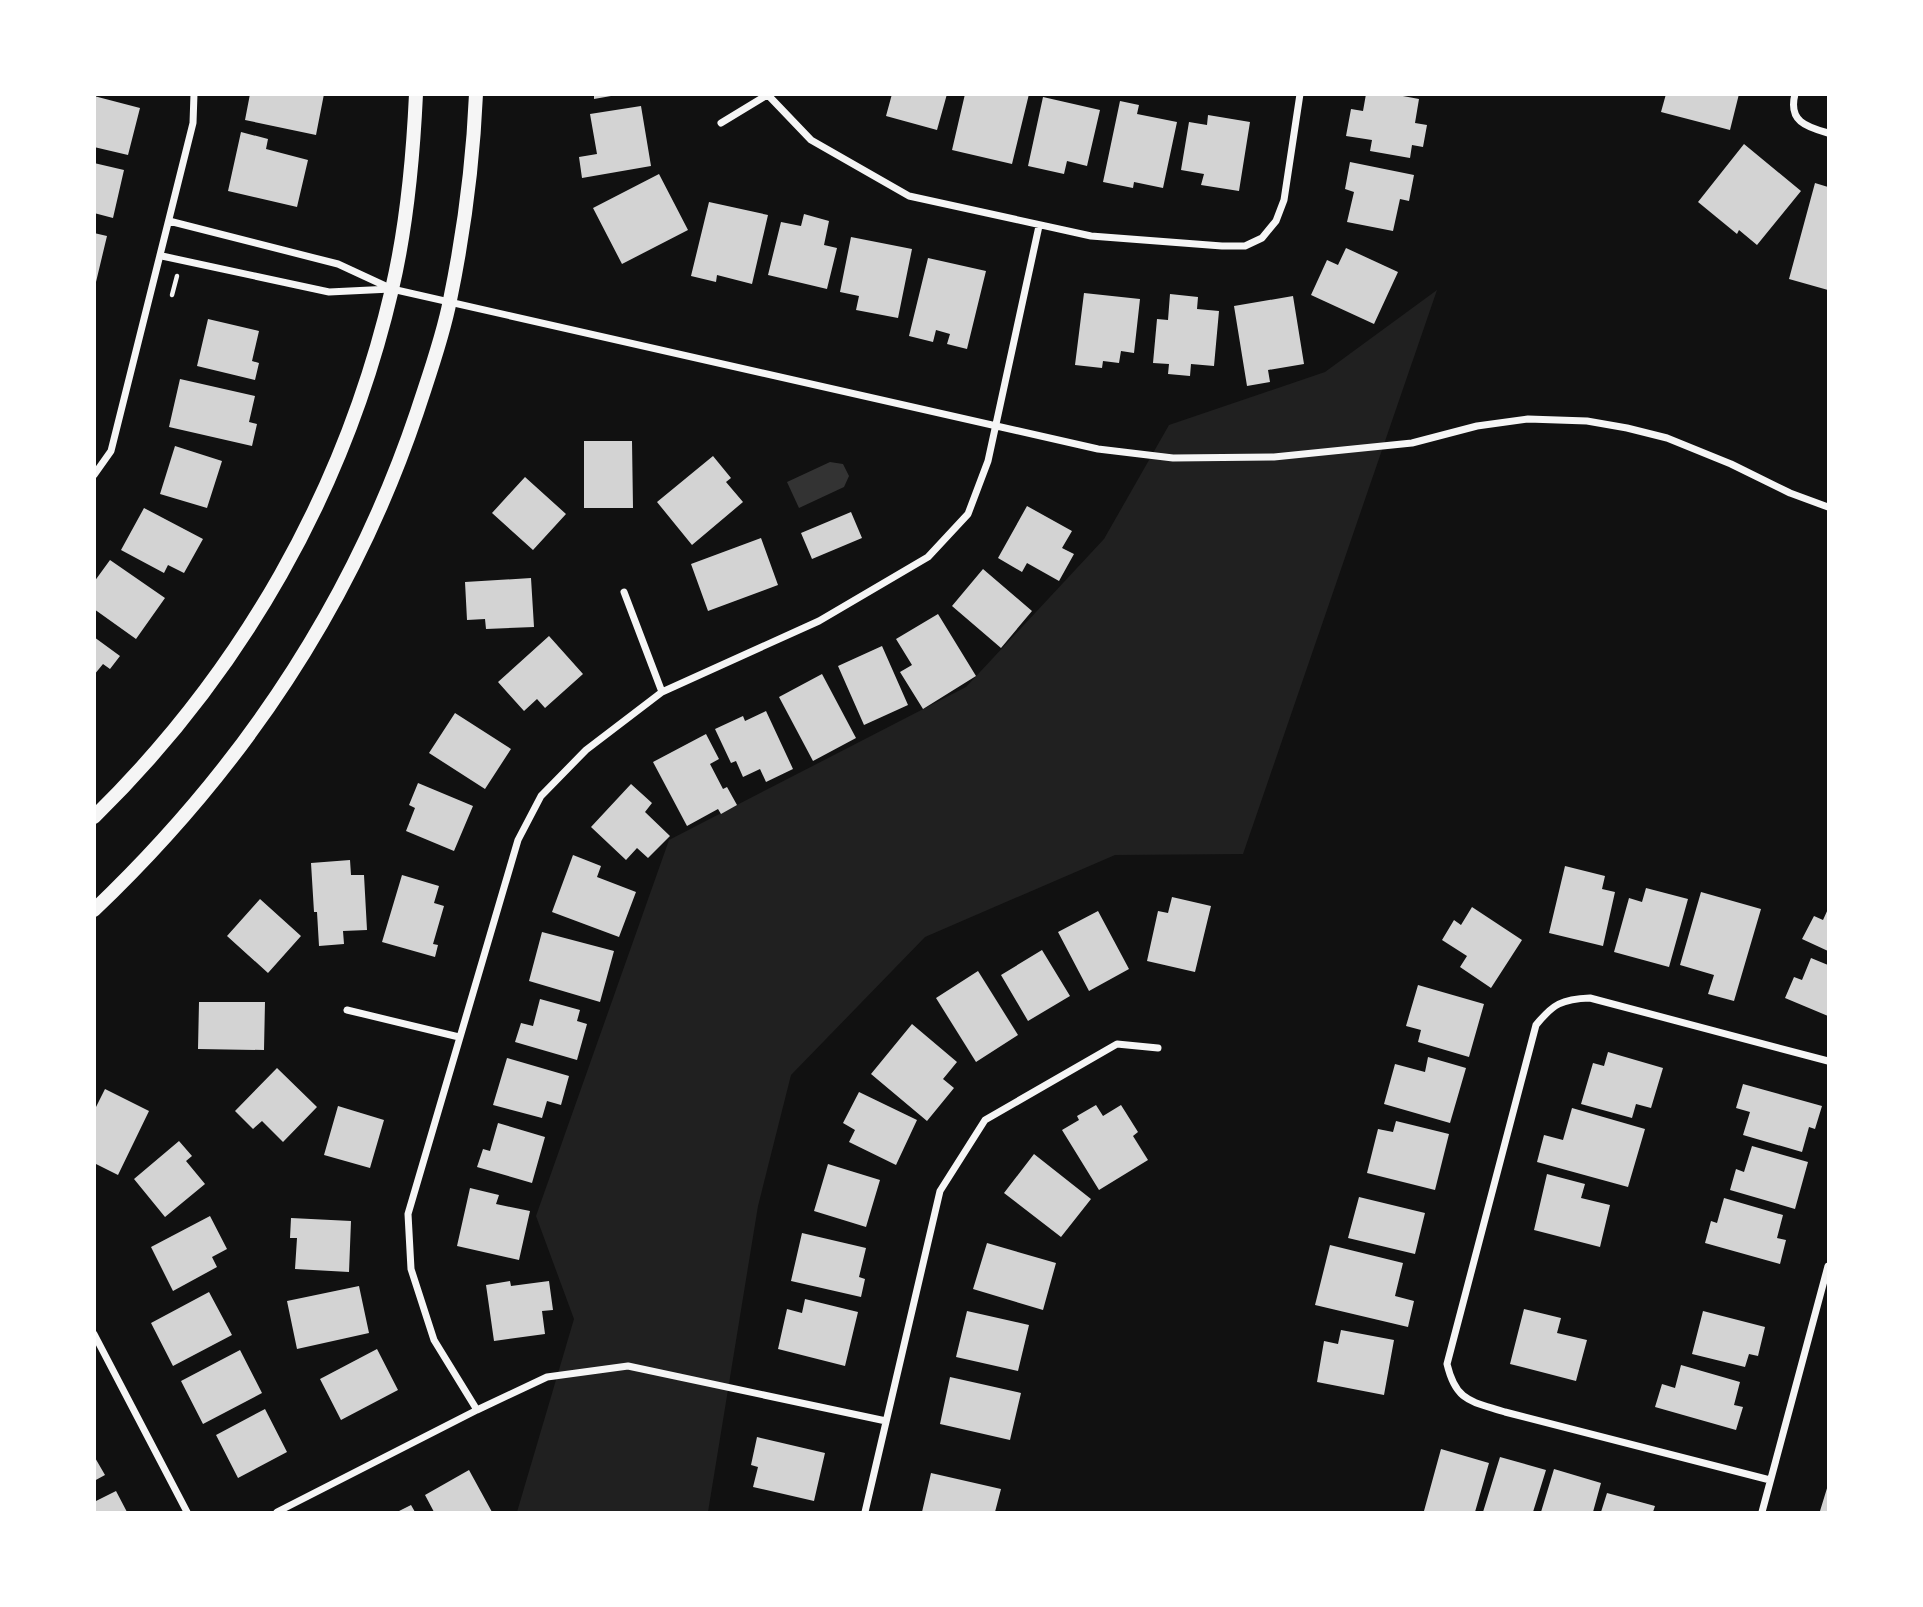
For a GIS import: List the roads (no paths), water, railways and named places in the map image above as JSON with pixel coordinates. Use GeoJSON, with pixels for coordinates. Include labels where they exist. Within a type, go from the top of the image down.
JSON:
{"type":"FeatureCollection","features":[{"type":"Feature","properties":{"kind":"main road"},"geometry":{"type":"LineString","coordinates":[[94,817],[147,763],[176,728],[258,615],[293,555],[322,496],[348,431],[392,289],[405,216],[416,94]]}},
{"type":"Feature","properties":{"kind":"main road"},"geometry":{"type":"LineString","coordinates":[[94,909],[152,854],[193,808],[267,710],[309,648],[346,582],[376,520],[404,452],[450,302],[464,225],[474,141],[476,94]]}},
{"type":"Feature","properties":{"kind":"street"},"geometry":{"type":"LineString","coordinates":[[94,475],[111,451],[162,256],[193,123],[194,94]]}},
{"type":"Feature","properties":{"kind":"street"},"geometry":{"type":"LineString","coordinates":[[721,123],[767,95],[811,140],[909,196],[1091,236],[1245,246],[1262,238],[1276,221],[1284,200],[1300,94]]}},
{"type":"Feature","properties":{"kind":"street"},"geometry":{"type":"LineString","coordinates":[[1795,94],[1792,105],[1796,118],[1808,126],[1829,133]]}},
{"type":"Feature","properties":{"kind":"street"},"geometry":{"type":"LineString","coordinates":[[169,221],[338,264],[392,289],[1098,449],[1173,458],[1274,457],[1412,443],[1477,426],[1528,419],[1587,421],[1667,438],[1731,464],[1790,493],[1829,507]]}},
{"type":"Feature","properties":{"kind":"street"},"geometry":{"type":"LineString","coordinates":[[477,1410],[434,1340],[411,1269],[408,1214],[518,840],[541,796],[586,750],[662,692],[819,621],[928,557],[968,514],[988,461],[1039,226]]}},
{"type":"Feature","properties":{"kind":"street"},"geometry":{"type":"LineString","coordinates":[[162,256],[329,292],[392,289]]}},
{"type":"Feature","properties":{"kind":"street"},"geometry":{"type":"LineString","coordinates":[[624,592],[662,692]]}},
{"type":"Feature","properties":{"kind":"street"},"geometry":{"type":"LineString","coordinates":[[1770,1480],[1505,1412],[1468,1400],[1452,1384],[1447,1364],[1536,1025],[1549,1009],[1569,998],[1590,998],[1829,1061]]}},
{"type":"Feature","properties":{"kind":"street"},"geometry":{"type":"LineString","coordinates":[[347,1010],[459,1037]]}},
{"type":"Feature","properties":{"kind":"street"},"geometry":{"type":"LineString","coordinates":[[865,1513],[940,1191],[985,1120],[1116,1044],[1158,1048]]}},
{"type":"Feature","properties":{"kind":"street"},"geometry":{"type":"LineString","coordinates":[[1762,1513],[1829,1266]]}},
{"type":"Feature","properties":{"kind":"street"},"geometry":{"type":"LineString","coordinates":[[94,1334],[187,1513]]}},
{"type":"Feature","properties":{"kind":"street"},"geometry":{"type":"LineString","coordinates":[[277,1513],[547,1377],[628,1366],[886,1421]]}}]}
